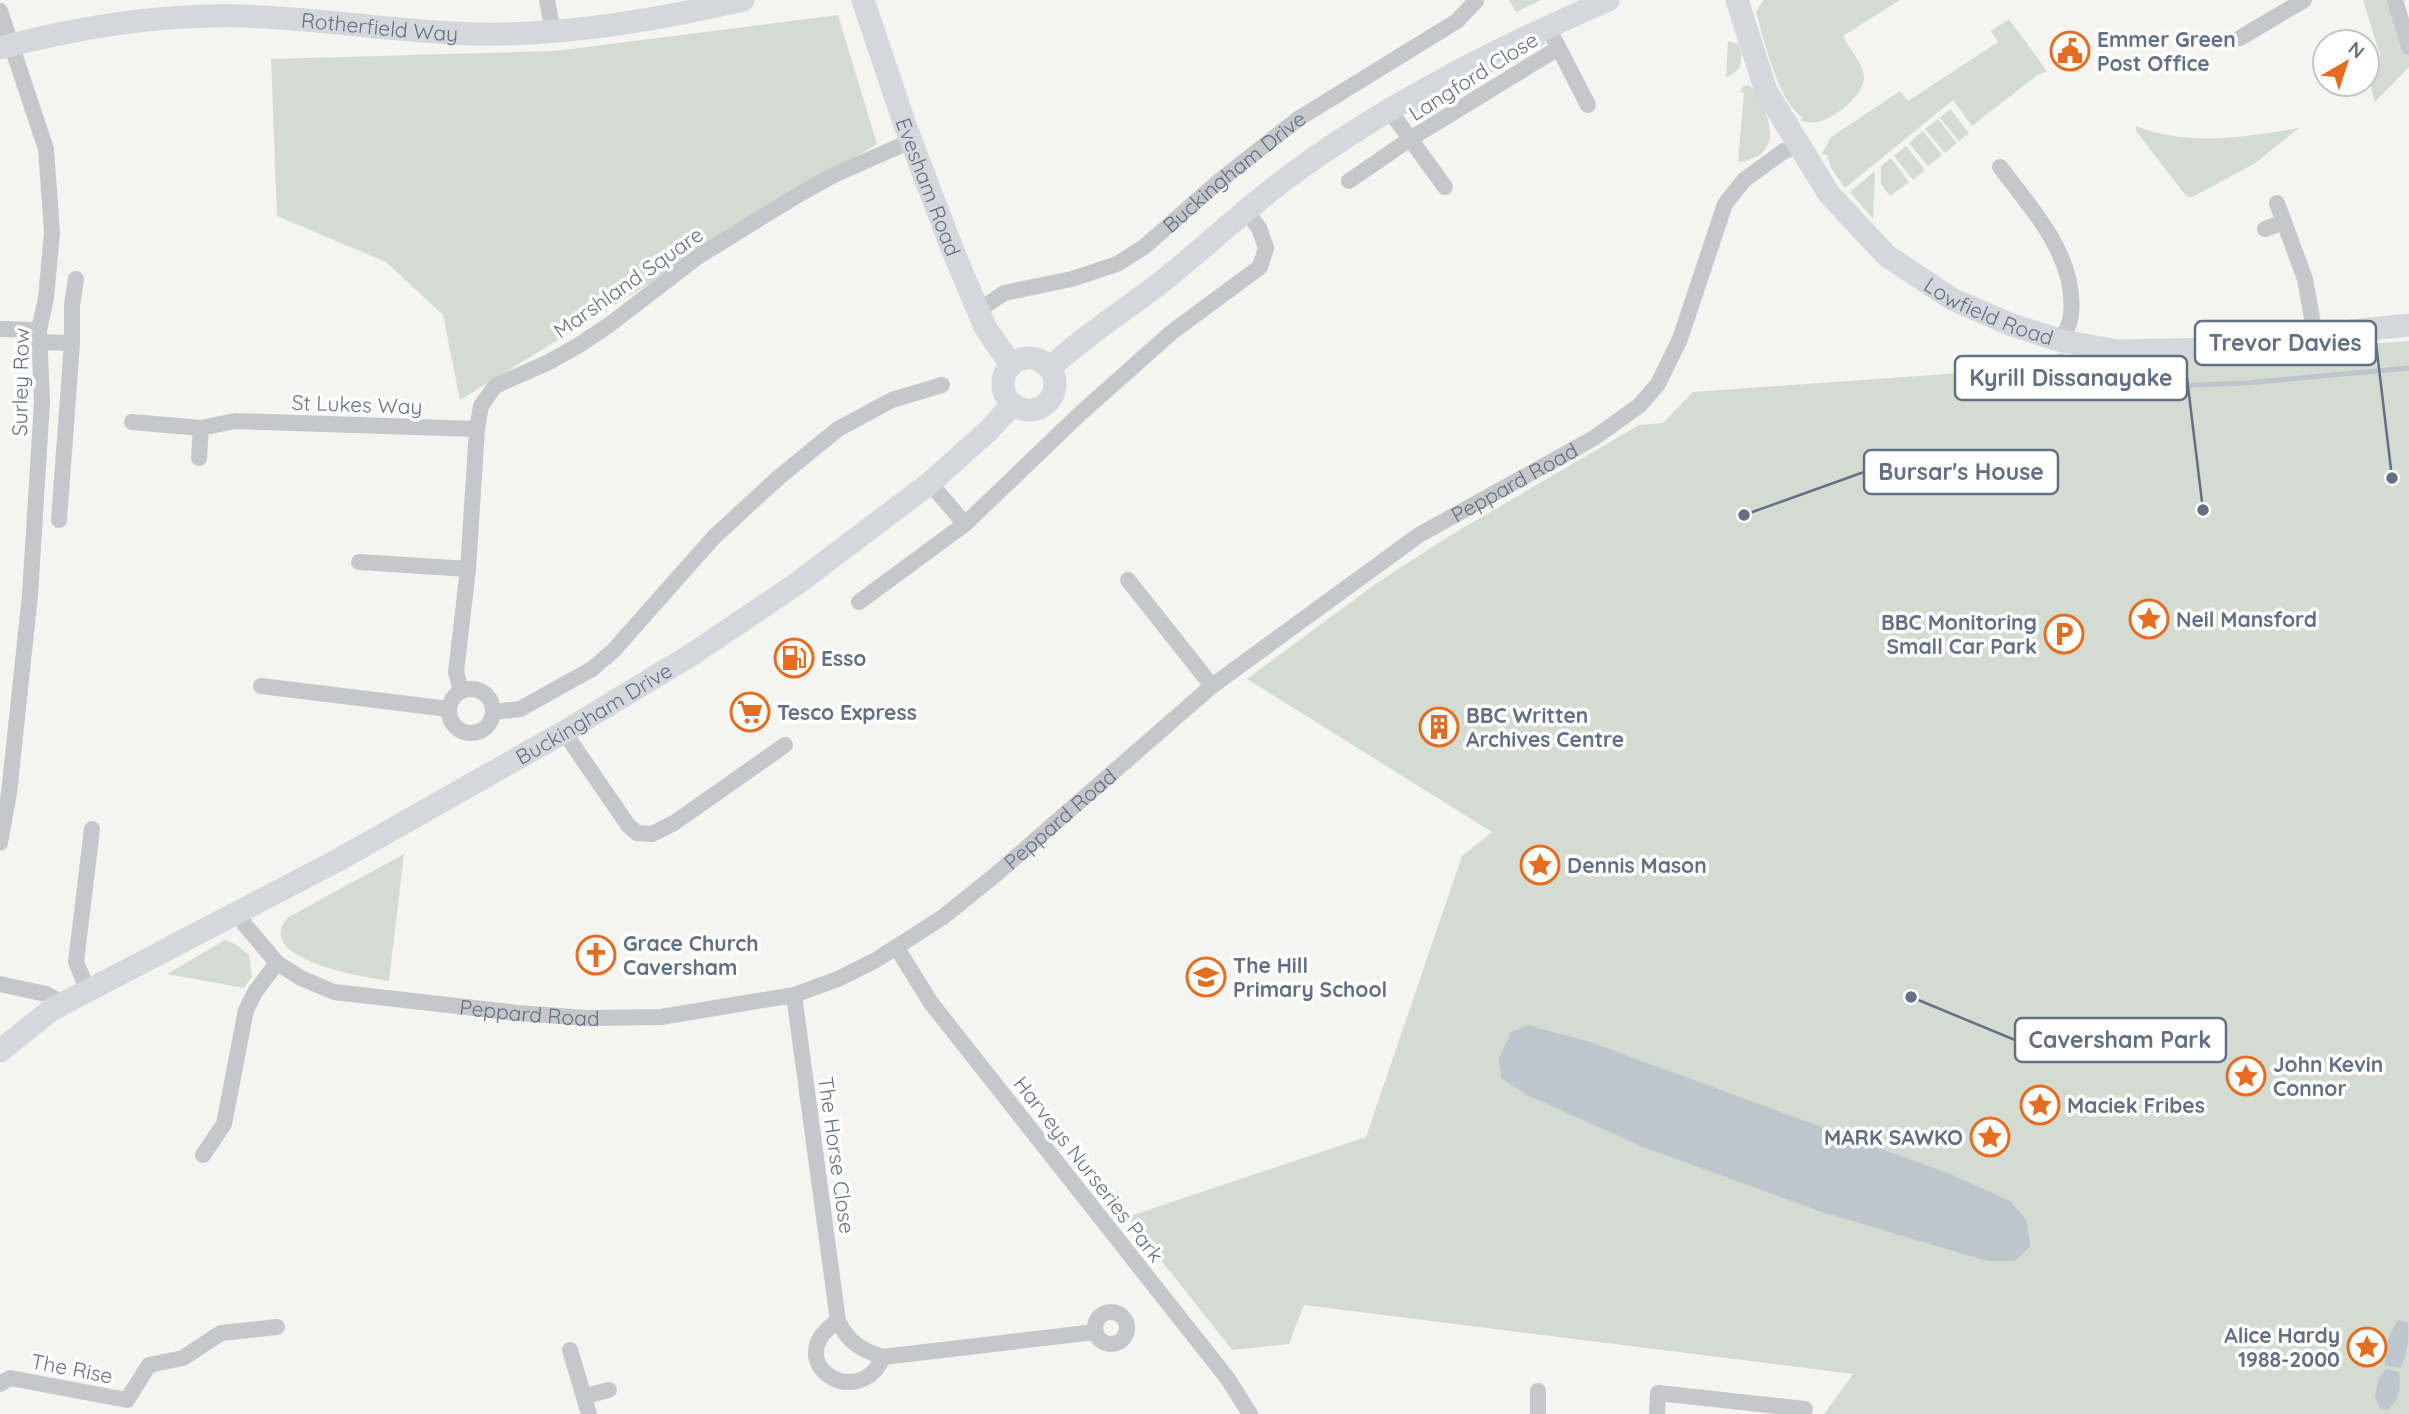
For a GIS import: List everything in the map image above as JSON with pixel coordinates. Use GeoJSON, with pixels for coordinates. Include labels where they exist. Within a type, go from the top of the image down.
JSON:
{"type":"FeatureCollection","features":[{"type":"Feature","properties":{"kind":"main road","name":"Rotherfield Way"},"geometry":{"type":"LineString","coordinates":[[6,47],[123,22],[183,16],[243,16],[403,31],[554,33],[743,0]]}},
{"type":"Feature","properties":{"kind":"main road","name":"Evesham Road"},"geometry":{"type":"LineString","coordinates":[[863,0],[911,141],[978,311],[985,327],[1011,365]]}},
{"type":"Feature","properties":{"kind":"main road","name":"Buckingham Drive"},"geometry":{"type":"LineString","coordinates":[[1050,368],[1164,280],[1245,210],[1340,141],[1478,61],[1608,0]]}},
{"type":"Feature","properties":{"kind":"main road"},"geometry":{"type":"LineString","coordinates":[[1737,0],[1766,91],[1797,146]]}},
{"type":"Feature","properties":{"kind":"main road","name":"Lowfield Road"},"geometry":{"type":"LineString","coordinates":[[1797,146],[1833,201],[1887,256],[1952,299],[2012,325],[2062,341],[2118,351],[2206,349],[2409,325]]}},
{"type":"Feature","properties":{"kind":"main road"},"geometry":{"type":"LineString","coordinates":[[1036,358],[1050,368],[1055,376],[1055,385],[1049,401],[1033,410],[1024,410],[1013,404],[1003,387],[1006,372],[1011,365],[1018,360],[1036,358]]}},
{"type":"Feature","properties":{"kind":"main road","name":"Buckingham Drive"},"geometry":{"type":"LineString","coordinates":[[239,913],[564,733],[691,655],[791,588],[930,483],[988,431],[1013,404]]}},
{"type":"Feature","properties":{"kind":"main road"},"geometry":{"type":"LineString","coordinates":[[0,1051],[42,1017],[64,1004],[239,913]]}},
{"type":"Feature","properties":{"kind":"street"},"geometry":{"type":"LineString","coordinates":[[547,0],[554,33]]}},
{"type":"Feature","properties":{"kind":"street"},"geometry":{"type":"LineString","coordinates":[[2240,38],[2304,0]]}},
{"type":"Feature","properties":{"kind":"street"},"geometry":{"type":"LineString","coordinates":[[2395,0],[2409,47]]}},
{"type":"Feature","properties":{"kind":"street","name":"Buckingham Drive"},"geometry":{"type":"LineString","coordinates":[[978,311],[1004,293],[1072,278],[1117,264],[1144,247],[1218,182],[1298,119],[1457,21],[1476,1]]}},
{"type":"Feature","properties":{"kind":"street","name":"Surley Row"},"geometry":{"type":"LineString","coordinates":[[0,11],[6,47],[46,149],[52,233],[46,298],[39,336],[42,402],[30,595],[9,793],[0,843]]}},
{"type":"Feature","properties":{"kind":"street"},"geometry":{"type":"LineString","coordinates":[[1549,26],[1557,49],[1588,105]]}},
{"type":"Feature","properties":{"kind":"street","name":"Langford Close"},"geometry":{"type":"LineString","coordinates":[[1410,139],[1557,49]]}},
{"type":"Feature","properties":{"kind":"street","name":"Langford Close"},"geometry":{"type":"LineString","coordinates":[[1390,111],[1445,187]]}},
{"type":"Feature","properties":{"kind":"street"},"geometry":{"type":"LineString","coordinates":[[1349,181],[1410,139]]}},
{"type":"Feature","properties":{"kind":"street","name":"Marshland Square"},"geometry":{"type":"LineString","coordinates":[[461,691],[456,672],[468,569],[477,429],[481,406],[495,386],[549,362],[579,345],[699,256],[798,195],[834,175],[911,141]]}},
{"type":"Feature","properties":{"kind":"street","name":"Peppard Road"},"geometry":{"type":"LineString","coordinates":[[239,913],[245,925],[277,963],[301,978],[334,992],[518,1013],[587,1018],[661,1017],[794,995],[838,979],[897,948],[943,917],[994,876],[1212,686],[1419,535],[1594,438],[1640,405],[1658,384],[1680,339],[1725,204],[1744,180],[1784,151],[1797,146]]}},
{"type":"Feature","properties":{"kind":"street"},"geometry":{"type":"LineString","coordinates":[[2000,167],[2043,224],[2067,268],[2071,318],[2062,341]]}},
{"type":"Feature","properties":{"kind":"street"},"geometry":{"type":"LineString","coordinates":[[2277,204],[2305,279],[2315,335]]}},
{"type":"Feature","properties":{"kind":"street","name":"Buckingham Drive"},"geometry":{"type":"LineString","coordinates":[[859,601],[965,524],[1082,412],[1172,332],[1260,267],[1266,248],[1259,228],[1245,210]]}},
{"type":"Feature","properties":{"kind":"street"},"geometry":{"type":"LineString","coordinates":[[2265,229],[2284,222]]}},
{"type":"Feature","properties":{"kind":"street"},"geometry":{"type":"LineString","coordinates":[[59,520],[72,343],[72,305],[76,279]]}},
{"type":"Feature","properties":{"kind":"street"},"geometry":{"type":"LineString","coordinates":[[0,329],[72,343]]}},
{"type":"Feature","properties":{"kind":"street","name":"Buckingham Drive"},"geometry":{"type":"LineString","coordinates":[[493,712],[520,709],[592,669],[613,652],[714,537],[778,478],[838,429],[892,400],[942,385]]}},
{"type":"Feature","properties":{"kind":"street","name":"St Lukes Way"},"geometry":{"type":"LineString","coordinates":[[132,422],[201,428],[235,421],[477,429]]}},
{"type":"Feature","properties":{"kind":"street"},"geometry":{"type":"LineString","coordinates":[[199,458],[201,428]]}},
{"type":"Feature","properties":{"kind":"street"},"geometry":{"type":"LineString","coordinates":[[930,483],[965,524]]}},
{"type":"Feature","properties":{"kind":"street"},"geometry":{"type":"LineString","coordinates":[[359,562],[468,569]]}},
{"type":"Feature","properties":{"kind":"street"},"geometry":{"type":"LineString","coordinates":[[1128,580],[1212,686]]}},
{"type":"Feature","properties":{"kind":"street"},"geometry":{"type":"LineString","coordinates":[[261,686],[449,709]]}},
{"type":"Feature","properties":{"kind":"street"},"geometry":{"type":"LineString","coordinates":[[474,689],[490,700],[492,719],[483,730],[462,732],[452,723],[449,709],[452,699],[461,691],[474,689]]}},
{"type":"Feature","properties":{"kind":"street"},"geometry":{"type":"LineString","coordinates":[[564,733],[628,824],[637,833],[652,834],[674,823],[785,745]]}},
{"type":"Feature","properties":{"kind":"street"},"geometry":{"type":"LineString","coordinates":[[88,991],[76,962],[92,829]]}},
{"type":"Feature","properties":{"kind":"street","name":"Harveys Nurseries Park"},"geometry":{"type":"LineString","coordinates":[[897,948],[931,1003],[1227,1379],[1250,1414]]}},
{"type":"Feature","properties":{"kind":"street"},"geometry":{"type":"LineString","coordinates":[[202,1155],[224,1124],[246,1010],[255,992],[277,963]]}},
{"type":"Feature","properties":{"kind":"street"},"geometry":{"type":"LineString","coordinates":[[0,984],[46,994],[64,1004]]}},
{"type":"Feature","properties":{"kind":"street","name":"The Horse Close"},"geometry":{"type":"LineString","coordinates":[[794,995],[838,1321]]}},
{"type":"Feature","properties":{"kind":"street"},"geometry":{"type":"LineString","coordinates":[[883,1357],[873,1378],[851,1390],[836,1388],[824,1380],[815,1354],[826,1329],[838,1321],[843,1333],[854,1345],[883,1357],[1095,1332]]}},
{"type":"Feature","properties":{"kind":"street","name":"The Rise"},"geometry":{"type":"LineString","coordinates":[[0,1384],[10,1378],[127,1400],[149,1365],[183,1358],[221,1333],[277,1327]]}},
{"type":"Feature","properties":{"kind":"street"},"geometry":{"type":"LineString","coordinates":[[570,1350],[589,1414]]}},
{"type":"Feature","properties":{"kind":"street"},"geometry":{"type":"LineString","coordinates":[[585,1396],[609,1390]]}},
{"type":"Feature","properties":{"kind":"street"},"geometry":{"type":"LineString","coordinates":[[1538,1391],[1538,1414]]}},
{"type":"Feature","properties":{"kind":"street"},"geometry":{"type":"LineString","coordinates":[[1657,1414],[1658,1393],[1805,1409],[1801,1414]]}},
{"type":"Feature","properties":{"kind":"shaded area"},"geometry":{"type":"Polygon","coordinates":[[[1509,0],[1541,0],[1516,12],[1509,0]]]}},
{"type":"Feature","properties":{"kind":"shaded area"},"geometry":{"type":"Polygon","coordinates":[[[1763,0],[1900,0],[1843,36],[1861,66],[1863,83],[1848,105],[1825,120],[1814,122],[1801,121],[1802,117],[1793,109],[1779,84],[1756,13],[1763,0]]]}},
{"type":"Feature","properties":{"kind":"shaded area"},"geometry":{"type":"Polygon","coordinates":[[[2363,0],[2395,0],[2409,47],[2409,67],[2381,96],[2381,28],[2372,28],[2363,0]]]}},
{"type":"Feature","properties":{"kind":"shaded area"},"geometry":{"type":"Polygon","coordinates":[[[838,15],[877,144],[460,400],[443,315],[386,262],[277,216],[271,59],[555,51],[838,15]]]}},
{"type":"Feature","properties":{"kind":"shaded area"},"geometry":{"type":"Polygon","coordinates":[[[2009,19],[2047,71],[2036,76],[1972,126],[1953,100],[1845,188],[1831,168],[1827,155],[1822,154],[1831,137],[1900,91],[1908,101],[1998,42],[1991,31],[2009,19]]]}},
{"type":"Feature","properties":{"kind":"shaded area"},"geometry":{"type":"Polygon","coordinates":[[[1728,41],[1739,44],[1741,59],[1739,68],[1726,77],[1728,41]]]}},
{"type":"Feature","properties":{"kind":"shaded area"},"geometry":{"type":"Polygon","coordinates":[[[1543,42],[1547,43],[1412,115],[1413,109],[1488,67],[1543,42]]]}},
{"type":"Feature","properties":{"kind":"shaded area"},"geometry":{"type":"Polygon","coordinates":[[[1748,85],[1763,107],[1770,134],[1766,149],[1760,155],[1741,162],[1738,161],[1744,93],[1740,92],[1743,86],[1748,85]]]}},
{"type":"Feature","properties":{"kind":"shaded area"},"geometry":{"type":"Polygon","coordinates":[[[1950,109],[1969,133],[1959,141],[1940,118],[1950,109]]]}},
{"type":"Feature","properties":{"kind":"shaded area"},"geometry":{"type":"Polygon","coordinates":[[[1938,119],[1957,143],[1945,153],[1925,129],[1938,119]]]}},
{"type":"Feature","properties":{"kind":"shaded area"},"geometry":{"type":"Polygon","coordinates":[[[2136,126],[2197,138],[2237,137],[2299,128],[2254,164],[2192,197],[2187,197],[2136,131],[2136,126]]]}},
{"type":"Feature","properties":{"kind":"shaded area"},"geometry":{"type":"Polygon","coordinates":[[[1923,131],[1942,155],[1928,166],[1909,143],[1923,131]]]}},
{"type":"Feature","properties":{"kind":"shaded area"},"geometry":{"type":"Polygon","coordinates":[[[1906,146],[1925,170],[1913,180],[1894,156],[1906,146]]]}},
{"type":"Feature","properties":{"kind":"shaded area"},"geometry":{"type":"Polygon","coordinates":[[[1891,158],[1909,182],[1890,196],[1881,184],[1881,166],[1891,158]]]}},
{"type":"Feature","properties":{"kind":"shaded area"},"geometry":{"type":"Polygon","coordinates":[[[1875,171],[1873,219],[1850,192],[1875,171]]]}},
{"type":"Feature","properties":{"kind":"shaded area"},"geometry":{"type":"Polygon","coordinates":[[[2409,341],[2409,1414],[1824,1414],[1853,1374],[1304,1305],[1289,1344],[1232,1350],[1127,1217],[1366,1137],[1462,856],[1492,832],[1247,679],[1374,585],[1446,538],[1639,425],[1663,423],[1693,392],[2409,341]]]}},
{"type":"Feature","properties":{"kind":"shaded area"},"geometry":{"type":"Polygon","coordinates":[[[404,854],[389,981],[316,964],[285,945],[281,933],[287,918],[404,854]]]}},
{"type":"Feature","properties":{"kind":"shaded area"},"geometry":{"type":"Polygon","coordinates":[[[225,940],[237,945],[249,955],[252,977],[244,988],[167,974],[225,940]]]}},
{"type":"Feature","properties":{"kind":"shaded area"},"geometry":{"type":"Polygon","coordinates":[[[1527,1025],[1590,1042],[1950,1174],[2010,1201],[2027,1221],[2030,1247],[2015,1261],[1987,1261],[1819,1211],[1643,1147],[1527,1095],[1501,1078],[1499,1058],[1511,1032],[1527,1025]]]}},
{"type":"Feature","properties":{"kind":"shaded area"},"geometry":{"type":"Polygon","coordinates":[[[2398,1320],[2408,1323],[2408,1340],[2400,1368],[2385,1365],[2388,1341],[2398,1320]]]}},
{"type":"Feature","properties":{"kind":"shaded area"},"geometry":{"type":"Polygon","coordinates":[[[2386,1369],[2399,1372],[2400,1383],[2397,1398],[2387,1410],[2380,1408],[2375,1398],[2378,1379],[2386,1369]]]}},
{"type":"Feature","properties":{"kind":"waterway"},"geometry":{"type":"LineString","coordinates":[[2060,356],[2170,386],[2246,383],[2409,368]]}},
{"type":"Feature","properties":{"kind":"place","name":"Emmer Green Post Office"},"geometry":{"type":"Point","coordinates":[2070,51]}},
{"type":"Feature","properties":{"kind":"place","name":"Trevor Davies"},"geometry":{"type":"Point","coordinates":[2392,478]}},
{"type":"Feature","properties":{"kind":"place","name":"Kyrill Dissanayake"},"geometry":{"type":"Point","coordinates":[2203,510]}},
{"type":"Feature","properties":{"kind":"place","name":"Bursar's House"},"geometry":{"type":"Point","coordinates":[1744,515]}},
{"type":"Feature","properties":{"kind":"place","name":"Neil Mansford"},"geometry":{"type":"Point","coordinates":[2149,619]}},
{"type":"Feature","properties":{"kind":"place","name":"BBC Monitoring Small Car Park"},"geometry":{"type":"Point","coordinates":[2064,634]}},
{"type":"Feature","properties":{"kind":"place","name":"Esso"},"geometry":{"type":"Point","coordinates":[794,658]}},
{"type":"Feature","properties":{"kind":"place","name":"Tesco Express"},"geometry":{"type":"Point","coordinates":[750,712]}},
{"type":"Feature","properties":{"kind":"place","name":"BBC Written Archives Centre"},"geometry":{"type":"Point","coordinates":[1439,727]}},
{"type":"Feature","properties":{"kind":"place","name":"Dennis Mason"},"geometry":{"type":"Point","coordinates":[1540,865]}},
{"type":"Feature","properties":{"kind":"place","name":"Grace Church Caversham"},"geometry":{"type":"Point","coordinates":[596,955]}},
{"type":"Feature","properties":{"kind":"place","name":"The Hill Primary School"},"geometry":{"type":"Point","coordinates":[1206,977]}},
{"type":"Feature","properties":{"kind":"place","name":"Caversham Park"},"geometry":{"type":"Point","coordinates":[1911,997]}},
{"type":"Feature","properties":{"kind":"place","name":"John Kevin Connor"},"geometry":{"type":"Point","coordinates":[2246,1076]}},
{"type":"Feature","properties":{"kind":"place","name":"Maciek Fribes"},"geometry":{"type":"Point","coordinates":[2040,1105]}},
{"type":"Feature","properties":{"kind":"place","name":"MARK SAWKO"},"geometry":{"type":"Point","coordinates":[1990,1137]}},
{"type":"Feature","properties":{"kind":"place","name":"Alice Hardy 1988-2000"},"geometry":{"type":"Point","coordinates":[2367,1347]}}]}
